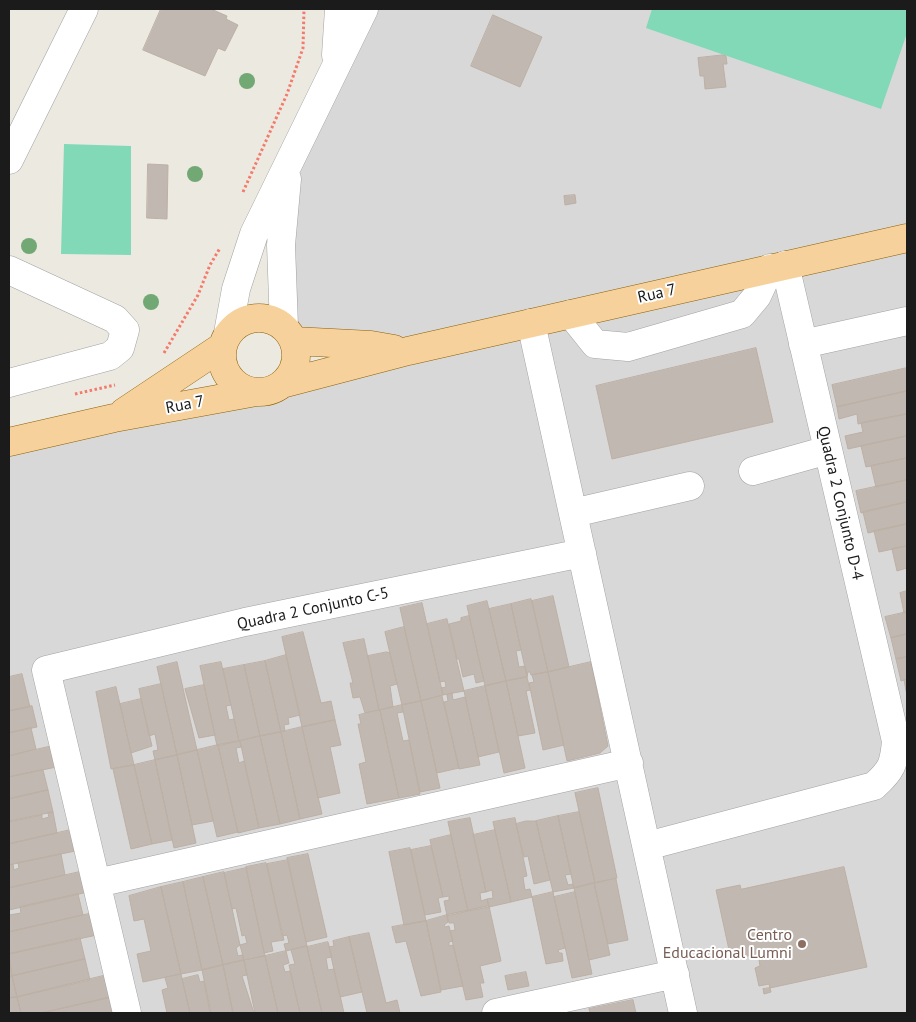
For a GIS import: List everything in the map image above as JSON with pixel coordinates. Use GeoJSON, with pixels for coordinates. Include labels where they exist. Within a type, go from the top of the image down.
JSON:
{"type":"FeatureCollection","features":[{"type":"Feature","properties":{"kind":"main road","name":"Rua 7"},"geometry":{"type":"LineString","coordinates":[[9,442],[114,418],[269,388],[408,351],[907,238]]}},
{"type":"Feature","properties":{"kind":"main road"},"geometry":{"type":"LineString","coordinates":[[255,318],[275,321],[289,334],[296,357],[295,365],[269,388],[244,389],[234,382],[226,371],[222,359],[226,340],[236,325],[255,318]]}},
{"type":"Feature","properties":{"kind":"main road","name":"Rua 7"},"geometry":{"type":"LineString","coordinates":[[289,334],[408,351]]}},
{"type":"Feature","properties":{"kind":"main road","name":"Rua 7"},"geometry":{"type":"LineString","coordinates":[[114,418],[226,340]]}},
{"type":"Feature","properties":{"kind":"street"},"geometry":{"type":"LineString","coordinates":[[9,160],[84,9]]}},
{"type":"Feature","properties":{"kind":"street"},"geometry":{"type":"LineString","coordinates":[[336,62],[339,9]]}},
{"type":"Feature","properties":{"kind":"street"},"geometry":{"type":"LineString","coordinates":[[226,340],[236,289],[254,234],[266,205],[288,168],[336,62],[364,9]]}},
{"type":"Feature","properties":{"kind":"street"},"geometry":{"type":"LineString","coordinates":[[288,168],[281,245],[289,334]]}},
{"type":"Feature","properties":{"kind":"street"},"geometry":{"type":"LineString","coordinates":[[571,314],[595,344],[628,347],[742,314],[757,296],[777,266]]}},
{"type":"Feature","properties":{"kind":"street","name":"Quadra 2 Conjunto D-4"},"geometry":{"type":"LineString","coordinates":[[647,846],[874,786],[888,774],[894,762],[896,741],[803,344],[777,266]]}},
{"type":"Feature","properties":{"kind":"street"},"geometry":{"type":"LineString","coordinates":[[9,270],[115,319],[122,324],[125,337],[120,348],[110,356],[9,383]]}},
{"type":"Feature","properties":{"kind":"street"},"geometry":{"type":"LineString","coordinates":[[803,344],[907,321]]}},
{"type":"Feature","properties":{"kind":"street"},"geometry":{"type":"LineString","coordinates":[[531,324],[683,1013]]}},
{"type":"Feature","properties":{"kind":"street"},"geometry":{"type":"LineString","coordinates":[[753,471],[828,450]]}},
{"type":"Feature","properties":{"kind":"street"},"geometry":{"type":"LineString","coordinates":[[573,513],[690,486]]}},
{"type":"Feature","properties":{"kind":"street","name":"Quadra 2 Conjunto C-5"},"geometry":{"type":"LineString","coordinates":[[97,883],[46,670],[245,622],[582,553]]}},
{"type":"Feature","properties":{"kind":"street"},"geometry":{"type":"LineString","coordinates":[[127,1013],[97,883],[628,763]]}},
{"type":"Feature","properties":{"kind":"street"},"geometry":{"type":"LineString","coordinates":[[496,1013],[675,974]]}},
{"type":"Feature","properties":{"kind":"path"},"geometry":{"type":"LineString","coordinates":[[242,194],[287,94],[303,48],[304,9]]}},
{"type":"Feature","properties":{"kind":"path"},"geometry":{"type":"LineString","coordinates":[[160,360],[198,295],[210,265],[223,242]]}},
{"type":"Feature","properties":{"kind":"path"},"geometry":{"type":"LineString","coordinates":[[66,396],[122,384]]}},
{"type":"Feature","properties":{"kind":"shaded area"},"geometry":{"type":"Polygon","coordinates":[[[370,9],[907,9],[907,1013],[9,1013],[9,441],[415,347],[290,334],[297,172],[370,9]]]}},
{"type":"Feature","properties":{"kind":"green space"},"geometry":{"type":"Polygon","coordinates":[[[652,9],[907,9],[907,33],[881,109],[646,28],[652,9]]]}},
{"type":"Feature","properties":{"kind":"green space"},"geometry":{"type":"Polygon","coordinates":[[[64,144],[131,146],[131,255],[61,254],[64,144]]]}},
{"type":"Feature","properties":{"kind":"building"},"geometry":{"type":"Polygon","coordinates":[[[161,9],[211,9],[227,16],[226,19],[238,25],[225,51],[218,48],[205,76],[143,50],[161,9]]]}},
{"type":"Feature","properties":{"kind":"building"},"geometry":{"type":"Polygon","coordinates":[[[493,15],[542,37],[520,87],[471,66],[493,15]]]}},
{"type":"Feature","properties":{"kind":"building"},"geometry":{"type":"Polygon","coordinates":[[[726,56],[727,64],[723,64],[726,87],[705,89],[704,76],[700,76],[698,58],[726,56]]]}},
{"type":"Feature","properties":{"kind":"building"},"geometry":{"type":"Polygon","coordinates":[[[148,164],[168,165],[167,219],[147,218],[148,164]]]}},
{"type":"Feature","properties":{"kind":"building"},"geometry":{"type":"Polygon","coordinates":[[[575,195],[576,203],[565,205],[564,196],[575,195]]]}},
{"type":"Feature","properties":{"kind":"building"},"geometry":{"type":"Polygon","coordinates":[[[756,348],[773,422],[612,459],[596,386],[756,348]]]}},
{"type":"Feature","properties":{"kind":"building"},"geometry":{"type":"Polygon","coordinates":[[[907,368],[907,391],[837,407],[832,385],[907,368]]]}},
{"type":"Feature","properties":{"kind":"building"},"geometry":{"type":"Polygon","coordinates":[[[907,391],[907,414],[858,424],[857,414],[839,419],[837,407],[907,391]]]}},
{"type":"Feature","properties":{"kind":"building"},"geometry":{"type":"Polygon","coordinates":[[[907,414],[907,436],[848,449],[845,436],[863,432],[861,423],[907,414]]]}},
{"type":"Feature","properties":{"kind":"building"},"geometry":{"type":"Polygon","coordinates":[[[907,436],[907,458],[866,467],[861,446],[907,436]]]}},
{"type":"Feature","properties":{"kind":"building"},"geometry":{"type":"Polygon","coordinates":[[[907,458],[907,480],[876,487],[871,466],[907,458]]]}},
{"type":"Feature","properties":{"kind":"building"},"geometry":{"type":"Polygon","coordinates":[[[907,480],[907,502],[861,513],[856,491],[907,480]]]}},
{"type":"Feature","properties":{"kind":"building"},"geometry":{"type":"Polygon","coordinates":[[[907,502],[907,524],[868,533],[863,512],[907,502]]]}},
{"type":"Feature","properties":{"kind":"building"},"geometry":{"type":"Polygon","coordinates":[[[907,524],[907,546],[879,552],[874,531],[907,524]]]}},
{"type":"Feature","properties":{"kind":"building"},"geometry":{"type":"Polygon","coordinates":[[[907,546],[907,568],[897,571],[892,549],[907,546]]]}},
{"type":"Feature","properties":{"kind":"building"},"geometry":{"type":"Polygon","coordinates":[[[907,591],[907,612],[904,613],[900,593],[907,591]]]}},
{"type":"Feature","properties":{"kind":"building"},"geometry":{"type":"Polygon","coordinates":[[[553,596],[569,667],[548,672],[532,601],[553,596]]]}},
{"type":"Feature","properties":{"kind":"building"},"geometry":{"type":"Polygon","coordinates":[[[531,599],[548,672],[531,675],[528,672],[527,677],[511,604],[531,599]]]}},
{"type":"Feature","properties":{"kind":"building"},"geometry":{"type":"Polygon","coordinates":[[[487,601],[506,681],[485,686],[467,606],[487,601]]]}},
{"type":"Feature","properties":{"kind":"building"},"geometry":{"type":"Polygon","coordinates":[[[422,603],[443,695],[421,701],[400,608],[422,603]]]}},
{"type":"Feature","properties":{"kind":"building"},"geometry":{"type":"Polygon","coordinates":[[[511,604],[521,650],[516,651],[519,667],[525,666],[527,677],[506,681],[489,609],[511,604]]]}},
{"type":"Feature","properties":{"kind":"building"},"geometry":{"type":"Polygon","coordinates":[[[907,612],[907,634],[891,638],[885,617],[907,612]]]}},
{"type":"Feature","properties":{"kind":"building"},"geometry":{"type":"Polygon","coordinates":[[[469,616],[484,681],[476,683],[474,674],[463,677],[449,624],[461,621],[461,618],[469,616]]]}},
{"type":"Feature","properties":{"kind":"building"},"geometry":{"type":"Polygon","coordinates":[[[447,619],[464,691],[443,695],[441,688],[446,687],[445,681],[440,682],[427,624],[447,619]]]}},
{"type":"Feature","properties":{"kind":"building"},"geometry":{"type":"Polygon","coordinates":[[[404,627],[421,701],[402,705],[385,632],[404,627]]]}},
{"type":"Feature","properties":{"kind":"building"},"geometry":{"type":"Polygon","coordinates":[[[303,632],[321,703],[331,701],[335,720],[302,727],[282,637],[303,632]]]}},
{"type":"Feature","properties":{"kind":"building"},"geometry":{"type":"Polygon","coordinates":[[[907,634],[907,657],[896,659],[891,638],[907,634]]]}},
{"type":"Feature","properties":{"kind":"building"},"geometry":{"type":"Polygon","coordinates":[[[364,639],[379,710],[365,713],[360,697],[353,698],[350,683],[353,683],[343,643],[364,639]]]}},
{"type":"Feature","properties":{"kind":"building"},"geometry":{"type":"Polygon","coordinates":[[[390,653],[397,684],[390,686],[393,707],[379,710],[368,656],[390,653]]]}},
{"type":"Feature","properties":{"kind":"building"},"geometry":{"type":"Polygon","coordinates":[[[286,655],[300,715],[288,718],[289,724],[284,725],[285,731],[281,732],[265,661],[286,655]]]}},
{"type":"Feature","properties":{"kind":"building"},"geometry":{"type":"Polygon","coordinates":[[[907,657],[907,679],[901,681],[896,659],[907,657]]]}},
{"type":"Feature","properties":{"kind":"building"},"geometry":{"type":"Polygon","coordinates":[[[265,661],[281,732],[260,736],[244,665],[265,661]]]}},
{"type":"Feature","properties":{"kind":"building"},"geometry":{"type":"Polygon","coordinates":[[[177,662],[197,750],[177,755],[157,667],[177,662]]]}},
{"type":"Feature","properties":{"kind":"building"},"geometry":{"type":"Polygon","coordinates":[[[221,662],[231,705],[226,706],[229,720],[234,719],[239,741],[217,746],[200,666],[221,662]]]}},
{"type":"Feature","properties":{"kind":"building"},"geometry":{"type":"Polygon","coordinates":[[[591,662],[608,746],[600,753],[567,761],[548,672],[591,662]]]}},
{"type":"Feature","properties":{"kind":"building"},"geometry":{"type":"Polygon","coordinates":[[[244,665],[260,736],[239,741],[223,669],[244,665]]]}},
{"type":"Feature","properties":{"kind":"building"},"geometry":{"type":"Polygon","coordinates":[[[548,672],[564,745],[543,750],[529,683],[534,682],[532,675],[548,672]]]}},
{"type":"Feature","properties":{"kind":"building"},"geometry":{"type":"Polygon","coordinates":[[[22,674],[30,707],[9,711],[9,677],[22,674]]]}},
{"type":"Feature","properties":{"kind":"building"},"geometry":{"type":"Polygon","coordinates":[[[527,677],[530,690],[526,691],[535,733],[518,736],[506,681],[527,677]]]}},
{"type":"Feature","properties":{"kind":"building"},"geometry":{"type":"Polygon","coordinates":[[[907,679],[907,696],[904,680],[907,679]]]}},
{"type":"Feature","properties":{"kind":"building"},"geometry":{"type":"Polygon","coordinates":[[[506,681],[525,768],[504,773],[485,686],[506,681]]]}},
{"type":"Feature","properties":{"kind":"building"},"geometry":{"type":"Polygon","coordinates":[[[161,684],[177,755],[155,760],[153,751],[158,750],[155,734],[149,736],[139,689],[161,684]]]}},
{"type":"Feature","properties":{"kind":"building"},"geometry":{"type":"Polygon","coordinates":[[[204,685],[215,735],[199,738],[185,689],[204,685]]]}},
{"type":"Feature","properties":{"kind":"building"},"geometry":{"type":"Polygon","coordinates":[[[485,686],[499,752],[478,757],[464,691],[485,686]]]}},
{"type":"Feature","properties":{"kind":"building"},"geometry":{"type":"Polygon","coordinates":[[[116,687],[134,765],[111,769],[96,692],[116,687]]]}},
{"type":"Feature","properties":{"kind":"building"},"geometry":{"type":"Polygon","coordinates":[[[452,693],[453,700],[465,697],[480,765],[459,769],[444,702],[448,701],[447,695],[452,693]]]}},
{"type":"Feature","properties":{"kind":"building"},"geometry":{"type":"Polygon","coordinates":[[[442,696],[459,768],[437,773],[421,701],[442,696]]]}},
{"type":"Feature","properties":{"kind":"building"},"geometry":{"type":"Polygon","coordinates":[[[141,699],[152,746],[131,753],[120,704],[141,699]]]}},
{"type":"Feature","properties":{"kind":"building"},"geometry":{"type":"Polygon","coordinates":[[[421,701],[440,788],[420,792],[402,705],[421,701]]]}},
{"type":"Feature","properties":{"kind":"building"},"geometry":{"type":"Polygon","coordinates":[[[402,705],[403,712],[397,713],[403,741],[409,740],[420,794],[399,798],[380,710],[402,705]]]}},
{"type":"Feature","properties":{"kind":"building"},"geometry":{"type":"Polygon","coordinates":[[[32,706],[37,727],[9,733],[9,711],[32,706]]]}},
{"type":"Feature","properties":{"kind":"building"},"geometry":{"type":"Polygon","coordinates":[[[380,710],[399,798],[367,804],[359,764],[366,762],[358,724],[361,724],[359,715],[380,710]]]}},
{"type":"Feature","properties":{"kind":"building"},"geometry":{"type":"Polygon","coordinates":[[[335,720],[341,745],[330,747],[340,793],[318,798],[302,727],[335,720]]]}},
{"type":"Feature","properties":{"kind":"building"},"geometry":{"type":"Polygon","coordinates":[[[302,727],[322,814],[300,819],[281,732],[302,727]]]}},
{"type":"Feature","properties":{"kind":"building"},"geometry":{"type":"Polygon","coordinates":[[[31,728],[36,749],[9,756],[9,733],[31,728]]]}},
{"type":"Feature","properties":{"kind":"building"},"geometry":{"type":"Polygon","coordinates":[[[281,732],[300,819],[280,824],[260,736],[281,732]]]}},
{"type":"Feature","properties":{"kind":"building"},"geometry":{"type":"Polygon","coordinates":[[[260,736],[280,824],[259,828],[240,741],[260,736]]]}},
{"type":"Feature","properties":{"kind":"building"},"geometry":{"type":"Polygon","coordinates":[[[240,741],[241,747],[236,748],[239,763],[244,761],[259,828],[238,833],[218,745],[240,741]]]}},
{"type":"Feature","properties":{"kind":"building"},"geometry":{"type":"Polygon","coordinates":[[[57,745],[61,766],[9,777],[9,756],[57,745]]]}},
{"type":"Feature","properties":{"kind":"building"},"geometry":{"type":"Polygon","coordinates":[[[218,745],[238,832],[217,837],[197,750],[218,745]]]}},
{"type":"Feature","properties":{"kind":"building"},"geometry":{"type":"Polygon","coordinates":[[[197,750],[213,821],[192,825],[177,755],[197,750]]]}},
{"type":"Feature","properties":{"kind":"building"},"geometry":{"type":"Polygon","coordinates":[[[177,755],[196,843],[174,848],[155,760],[177,755]]]}},
{"type":"Feature","properties":{"kind":"building"},"geometry":{"type":"Polygon","coordinates":[[[155,760],[172,840],[152,844],[134,765],[155,760]]]}},
{"type":"Feature","properties":{"kind":"building"},"geometry":{"type":"Polygon","coordinates":[[[134,765],[152,844],[131,849],[113,769],[134,765]]]}},
{"type":"Feature","properties":{"kind":"building"},"geometry":{"type":"Polygon","coordinates":[[[43,770],[48,790],[9,799],[9,777],[43,770]]]}},
{"type":"Feature","properties":{"kind":"building"},"geometry":{"type":"Polygon","coordinates":[[[598,788],[617,878],[595,883],[575,793],[598,788]]]}},
{"type":"Feature","properties":{"kind":"building"},"geometry":{"type":"Polygon","coordinates":[[[48,790],[53,812],[9,821],[9,799],[48,790]]]}},
{"type":"Feature","properties":{"kind":"building"},"geometry":{"type":"Polygon","coordinates":[[[53,812],[57,833],[9,844],[9,822],[42,815],[42,819],[49,817],[48,813],[53,812]]]}},
{"type":"Feature","properties":{"kind":"building"},"geometry":{"type":"Polygon","coordinates":[[[579,812],[595,883],[574,888],[558,816],[579,812]]]}},
{"type":"Feature","properties":{"kind":"building"},"geometry":{"type":"Polygon","coordinates":[[[558,816],[571,874],[565,875],[568,885],[573,884],[574,888],[553,892],[536,821],[558,816]]]}},
{"type":"Feature","properties":{"kind":"building"},"geometry":{"type":"Polygon","coordinates":[[[470,818],[486,892],[480,893],[481,901],[487,899],[489,907],[468,911],[448,822],[470,818]]]}},
{"type":"Feature","properties":{"kind":"building"},"geometry":{"type":"Polygon","coordinates":[[[515,818],[527,876],[523,877],[525,890],[530,889],[532,897],[511,902],[493,822],[515,818]]]}},
{"type":"Feature","properties":{"kind":"building"},"geometry":{"type":"Polygon","coordinates":[[[536,821],[550,880],[534,884],[528,856],[524,857],[516,824],[536,821]]]}},
{"type":"Feature","properties":{"kind":"building"},"geometry":{"type":"Polygon","coordinates":[[[75,829],[80,850],[9,865],[9,844],[75,829]]]}},
{"type":"Feature","properties":{"kind":"building"},"geometry":{"type":"Polygon","coordinates":[[[495,830],[511,902],[489,907],[487,899],[493,898],[492,890],[486,892],[473,835],[495,830]]]}},
{"type":"Feature","properties":{"kind":"building"},"geometry":{"type":"Polygon","coordinates":[[[451,835],[468,911],[447,916],[444,901],[449,900],[449,896],[443,897],[430,840],[451,835]]]}},
{"type":"Feature","properties":{"kind":"building"},"geometry":{"type":"Polygon","coordinates":[[[431,846],[443,897],[438,898],[441,912],[425,915],[411,850],[431,846]]]}},
{"type":"Feature","properties":{"kind":"building"},"geometry":{"type":"Polygon","coordinates":[[[410,848],[426,921],[404,925],[389,852],[410,848]]]}},
{"type":"Feature","properties":{"kind":"building"},"geometry":{"type":"Polygon","coordinates":[[[61,854],[65,875],[9,888],[9,865],[13,864],[14,870],[19,868],[18,863],[61,854]]]}},
{"type":"Feature","properties":{"kind":"building"},"geometry":{"type":"Polygon","coordinates":[[[308,854],[327,937],[306,942],[287,858],[308,854]]]}},
{"type":"Feature","properties":{"kind":"building"},"geometry":{"type":"Polygon","coordinates":[[[288,860],[307,946],[286,951],[284,944],[289,943],[287,935],[282,936],[267,864],[288,860]]]}},
{"type":"Feature","properties":{"kind":"building"},"geometry":{"type":"Polygon","coordinates":[[[266,863],[284,940],[271,942],[273,951],[264,953],[246,867],[266,863]]]}},
{"type":"Feature","properties":{"kind":"building"},"geometry":{"type":"Polygon","coordinates":[[[844,867],[867,967],[770,988],[769,984],[759,986],[755,968],[760,966],[758,954],[731,959],[716,890],[740,885],[741,889],[844,867]]]}},
{"type":"Feature","properties":{"kind":"building"},"geometry":{"type":"Polygon","coordinates":[[[246,868],[265,956],[244,960],[240,945],[247,943],[245,935],[242,936],[236,908],[232,909],[224,873],[246,868]]]}},
{"type":"Feature","properties":{"kind":"building"},"geometry":{"type":"Polygon","coordinates":[[[84,871],[88,892],[9,910],[9,888],[84,871]]]}},
{"type":"Feature","properties":{"kind":"building"},"geometry":{"type":"Polygon","coordinates":[[[224,872],[240,945],[236,948],[238,956],[242,955],[244,960],[223,965],[203,877],[224,872]]]}},
{"type":"Feature","properties":{"kind":"building"},"geometry":{"type":"Polygon","coordinates":[[[203,877],[223,965],[202,970],[183,882],[203,877]]]}},
{"type":"Feature","properties":{"kind":"building"},"geometry":{"type":"Polygon","coordinates":[[[616,879],[628,940],[608,944],[594,883],[616,879]]]}},
{"type":"Feature","properties":{"kind":"building"},"geometry":{"type":"Polygon","coordinates":[[[183,882],[202,970],[181,974],[161,887],[183,882]]]}},
{"type":"Feature","properties":{"kind":"building"},"geometry":{"type":"Polygon","coordinates":[[[594,883],[610,955],[589,960],[574,888],[594,883]]]}},
{"type":"Feature","properties":{"kind":"building"},"geometry":{"type":"Polygon","coordinates":[[[161,887],[181,974],[143,982],[137,954],[151,951],[144,919],[134,921],[129,896],[161,887]]]}},
{"type":"Feature","properties":{"kind":"building"},"geometry":{"type":"Polygon","coordinates":[[[553,892],[565,948],[558,950],[559,953],[562,953],[563,961],[546,964],[532,897],[553,892]]]}},
{"type":"Feature","properties":{"kind":"building"},"geometry":{"type":"Polygon","coordinates":[[[575,892],[592,974],[572,978],[554,897],[575,892]]]}},
{"type":"Feature","properties":{"kind":"building"},"geometry":{"type":"Polygon","coordinates":[[[78,894],[83,915],[9,932],[9,915],[21,913],[20,907],[78,894]]]}},
{"type":"Feature","properties":{"kind":"building"},"geometry":{"type":"Polygon","coordinates":[[[489,906],[501,961],[480,966],[484,983],[480,983],[483,997],[466,1000],[450,931],[455,930],[454,923],[449,923],[447,915],[489,906]]]}},
{"type":"Feature","properties":{"kind":"building"},"geometry":{"type":"Polygon","coordinates":[[[93,913],[97,935],[9,954],[9,932],[93,913]]]}},
{"type":"Feature","properties":{"kind":"building"},"geometry":{"type":"Polygon","coordinates":[[[447,915],[448,922],[444,925],[445,927],[449,926],[453,941],[449,942],[449,946],[453,945],[463,986],[441,990],[426,921],[447,915]]]}},
{"type":"Feature","properties":{"kind":"building"},"geometry":{"type":"Polygon","coordinates":[[[426,921],[441,992],[421,996],[406,941],[396,943],[392,927],[426,921]]]}},
{"type":"Feature","properties":{"kind":"building"},"geometry":{"type":"Polygon","coordinates":[[[369,933],[386,1003],[397,1000],[400,1013],[367,1013],[349,937],[369,933]]]}},
{"type":"Feature","properties":{"kind":"building"},"geometry":{"type":"Polygon","coordinates":[[[349,937],[362,992],[340,997],[329,947],[334,946],[333,941],[349,937]]]}},
{"type":"Feature","properties":{"kind":"building"},"geometry":{"type":"Polygon","coordinates":[[[80,938],[85,959],[12,976],[9,954],[80,938]]]}},
{"type":"Feature","properties":{"kind":"building"},"geometry":{"type":"Polygon","coordinates":[[[328,942],[332,957],[326,958],[328,970],[334,969],[344,1013],[322,1013],[307,947],[328,942]]]}},
{"type":"Feature","properties":{"kind":"building"},"geometry":{"type":"Polygon","coordinates":[[[307,946],[322,1013],[300,1013],[289,965],[295,964],[291,950],[307,946]]]}},
{"type":"Feature","properties":{"kind":"building"},"geometry":{"type":"Polygon","coordinates":[[[286,951],[289,963],[283,965],[285,972],[290,971],[300,1013],[278,1013],[265,956],[286,951]]]}},
{"type":"Feature","properties":{"kind":"building"},"geometry":{"type":"Polygon","coordinates":[[[265,956],[278,1013],[255,1013],[244,961],[265,956]]]}},
{"type":"Feature","properties":{"kind":"building"},"geometry":{"type":"Polygon","coordinates":[[[85,959],[90,980],[17,997],[12,976],[85,959]]]}},
{"type":"Feature","properties":{"kind":"building"},"geometry":{"type":"Polygon","coordinates":[[[9,960],[12,976],[9,977],[9,960]]]}},
{"type":"Feature","properties":{"kind":"building"},"geometry":{"type":"Polygon","coordinates":[[[244,960],[247,975],[242,976],[254,1013],[233,1013],[223,965],[244,960]]]}},
{"type":"Feature","properties":{"kind":"building"},"geometry":{"type":"Polygon","coordinates":[[[223,965],[233,1013],[211,1013],[202,970],[223,965]]]}},
{"type":"Feature","properties":{"kind":"building"},"geometry":{"type":"Polygon","coordinates":[[[526,972],[529,986],[508,990],[505,976],[526,972]]]}},
{"type":"Feature","properties":{"kind":"building"},"geometry":{"type":"Polygon","coordinates":[[[181,974],[190,1013],[167,1013],[162,990],[168,988],[165,978],[181,974]]]}},
{"type":"Feature","properties":{"kind":"building"},"geometry":{"type":"Polygon","coordinates":[[[107,975],[112,997],[41,1013],[21,1013],[17,997],[107,975]]]}},
{"type":"Feature","properties":{"kind":"building"},"geometry":{"type":"Polygon","coordinates":[[[198,975],[200,982],[204,981],[210,1013],[190,1013],[182,979],[198,975]]]}},
{"type":"Feature","properties":{"kind":"building"},"geometry":{"type":"Polygon","coordinates":[[[12,976],[17,997],[9,998],[9,977],[12,976]]]}},
{"type":"Feature","properties":{"kind":"building"},"geometry":{"type":"Polygon","coordinates":[[[770,988],[771,992],[764,994],[763,989],[770,988]]]}},
{"type":"Feature","properties":{"kind":"building"},"geometry":{"type":"Polygon","coordinates":[[[17,997],[21,1013],[9,1013],[9,998],[17,997]]]}},
{"type":"Feature","properties":{"kind":"building"},"geometry":{"type":"Polygon","coordinates":[[[111,997],[114,1013],[41,1013],[93,1001],[111,997]]]}},
{"type":"Feature","properties":{"kind":"building"},"geometry":{"type":"Polygon","coordinates":[[[633,1000],[636,1013],[590,1013],[589,1009],[633,1000]]]}},
{"type":"Feature","properties":{"kind":"place","name":"Centro Educacional Lumni"},"geometry":{"type":"Point","coordinates":[802,944]}}]}
